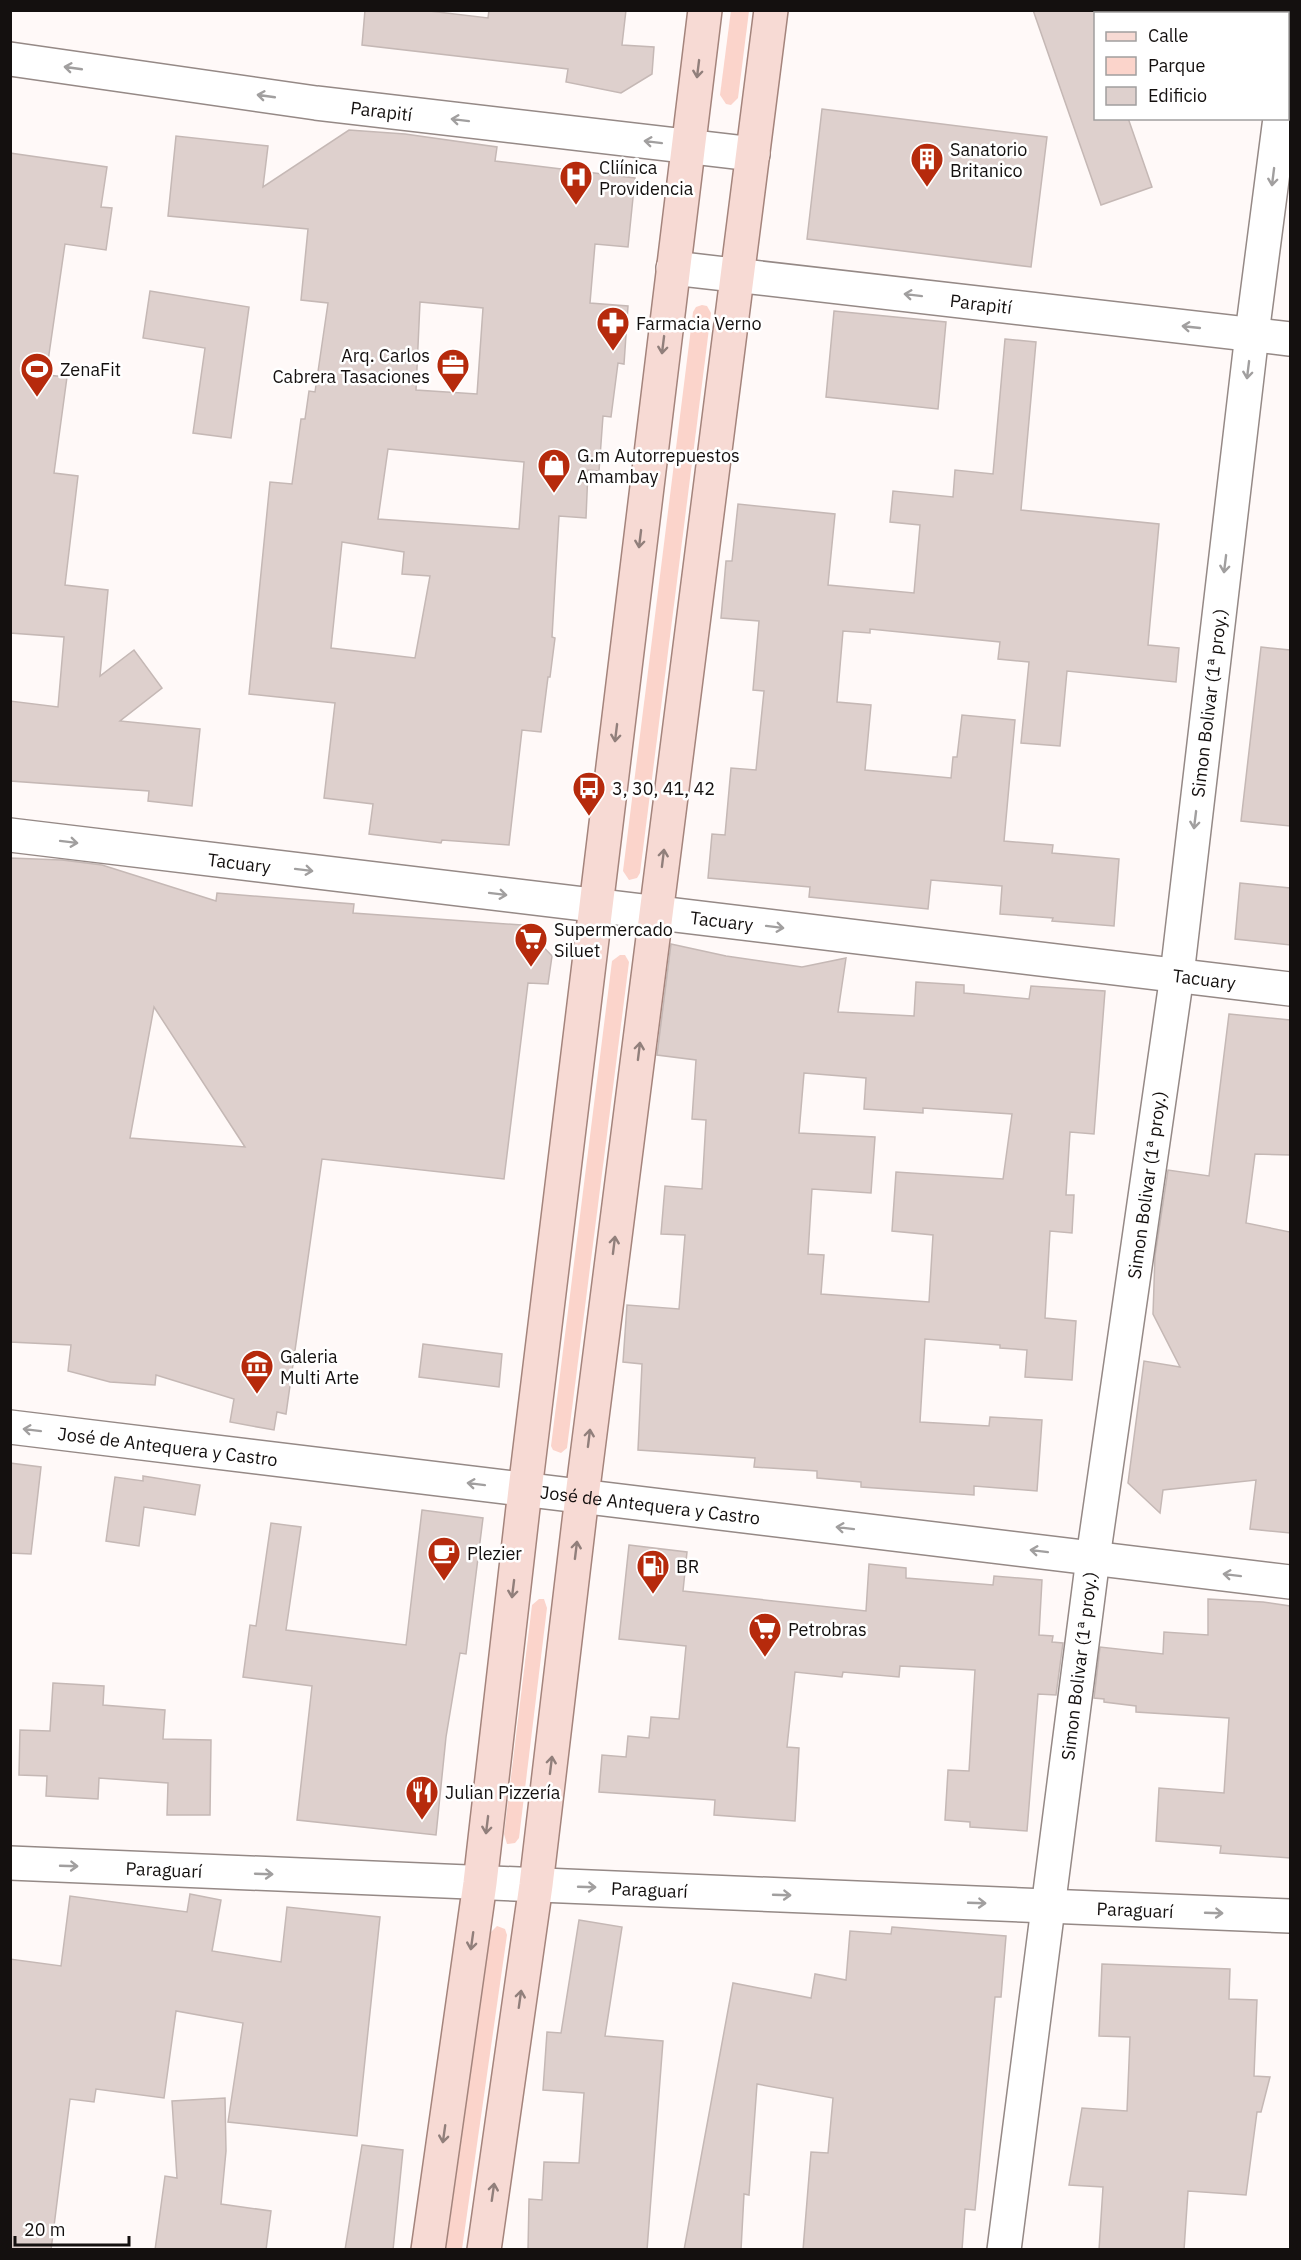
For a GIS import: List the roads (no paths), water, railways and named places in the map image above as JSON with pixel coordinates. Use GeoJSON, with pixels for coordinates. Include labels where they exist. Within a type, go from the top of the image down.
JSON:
{"type":"FeatureCollection","features":[{"type":"Feature","properties":{"kind":"main road"},"geometry":{"type":"LineString","coordinates":[[428,2250],[480,1883],[525,1490],[705,10]]}},
{"type":"Feature","properties":{"kind":"main road"},"geometry":{"type":"LineString","coordinates":[[484,2250],[536,1885],[582,1496],[771,10]]}},
{"type":"Feature","properties":{"kind":"street","name":"Parapití"},"geometry":{"type":"LineString","coordinates":[[10,59],[316,103],[753,154]]}},
{"type":"Feature","properties":{"kind":"street","name":"Simon Bolivar (1ª proy.)"},"geometry":{"type":"LineString","coordinates":[[1004,2250],[1093,1558],[1177,975],[1252,334],[1280,120]]}},
{"type":"Feature","properties":{"kind":"street","name":"Parapití"},"geometry":{"type":"LineString","coordinates":[[673,268],[1290,339]]}},
{"type":"Feature","properties":{"kind":"street","name":"Tacuary"},"geometry":{"type":"LineString","coordinates":[[10,836],[1290,989]]}},
{"type":"Feature","properties":{"kind":"street","name":"José de Antequera y Castro"},"geometry":{"type":"LineString","coordinates":[[10,1427],[1290,1582]]}},
{"type":"Feature","properties":{"kind":"street","name":"Paraguarí"},"geometry":{"type":"LineString","coordinates":[[10,1863],[1290,1916]]}},
{"type":"Feature","properties":{"kind":"place","name":"Sanatorio Britanico"},"geometry":{"type":"Point","coordinates":[927,188]}},
{"type":"Feature","properties":{"kind":"place","name":"Cliínica Providencia"},"geometry":{"type":"Point","coordinates":[576,206]}},
{"type":"Feature","properties":{"kind":"place","name":"Farmacia Verno"},"geometry":{"type":"Point","coordinates":[613,352]}},
{"type":"Feature","properties":{"kind":"place","name":"Arq. Carlos Cabrera Tasaciones"},"geometry":{"type":"Point","coordinates":[453,394]}},
{"type":"Feature","properties":{"kind":"place","name":"ZenaFit"},"geometry":{"type":"Point","coordinates":[37,398]}},
{"type":"Feature","properties":{"kind":"place","name":"G.m Autorrepuestos Amambay"},"geometry":{"type":"Point","coordinates":[554,494]}},
{"type":"Feature","properties":{"kind":"place","name":"3, 30, 41, 42"},"geometry":{"type":"Point","coordinates":[589,817]}},
{"type":"Feature","properties":{"kind":"place","name":"Supermercado Siluet"},"geometry":{"type":"Point","coordinates":[531,968]}},
{"type":"Feature","properties":{"kind":"place","name":"Galeria Multi Arte"},"geometry":{"type":"Point","coordinates":[257,1395]}},
{"type":"Feature","properties":{"kind":"place","name":"Plezier"},"geometry":{"type":"Point","coordinates":[444,1582]}},
{"type":"Feature","properties":{"kind":"place","name":"BR"},"geometry":{"type":"Point","coordinates":[653,1595]}},
{"type":"Feature","properties":{"kind":"place","name":"Petrobras"},"geometry":{"type":"Point","coordinates":[765,1658]}},
{"type":"Feature","properties":{"kind":"place","name":"Julian Pizzería"},"geometry":{"type":"Point","coordinates":[422,1821]}}]}
